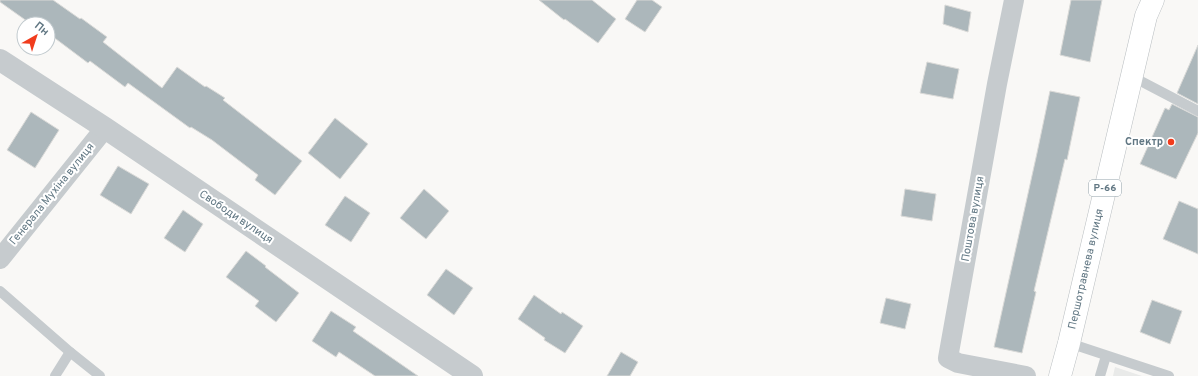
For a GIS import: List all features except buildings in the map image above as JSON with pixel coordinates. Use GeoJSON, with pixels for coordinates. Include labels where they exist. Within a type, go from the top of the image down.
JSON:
{"type":"FeatureCollection","features":[{"type":"Feature","properties":{"kind":"main road","name":"Першотравнева вулиця"},"geometry":{"type":"LineString","coordinates":[[1060,376],[1131,76],[1146,16],[1153,0]]}},
{"type":"Feature","properties":{"kind":"street","name":"Поштова вулиця"},"geometry":{"type":"LineString","coordinates":[[1014,0],[997,84],[948,358],[958,363],[1026,376]]}},
{"type":"Feature","properties":{"kind":"street","name":"Свободи вулиця"},"geometry":{"type":"LineString","coordinates":[[0,60],[105,128],[472,376]]}},
{"type":"Feature","properties":{"kind":"street","name":"Генерала Мухіна вулиця"},"geometry":{"type":"LineString","coordinates":[[0,259],[105,128]]}},
{"type":"Feature","properties":{"kind":"lane"},"geometry":{"type":"LineString","coordinates":[[1131,76],[1198,111]]}},
{"type":"Feature","properties":{"kind":"lane"},"geometry":{"type":"LineString","coordinates":[[0,291],[100,376]]}},
{"type":"Feature","properties":{"kind":"lane"},"geometry":{"type":"LineString","coordinates":[[1069,343],[1170,376]]}},
{"type":"Feature","properties":{"kind":"lane"},"geometry":{"type":"LineString","coordinates":[[55,376],[70,352]]}},
{"type":"Feature","properties":{"kind":"lane"},"geometry":{"type":"LineString","coordinates":[[1100,376],[1106,356]]}},
{"type":"Feature","properties":{"kind":"shaded area"},"geometry":{"type":"Polygon","coordinates":[[[1115,367],[1142,376],[1113,376],[1115,367]]]}},
{"type":"Feature","properties":{"kind":"place","name":"Спектр"},"geometry":{"type":"Point","coordinates":[1171,142]}}]}
